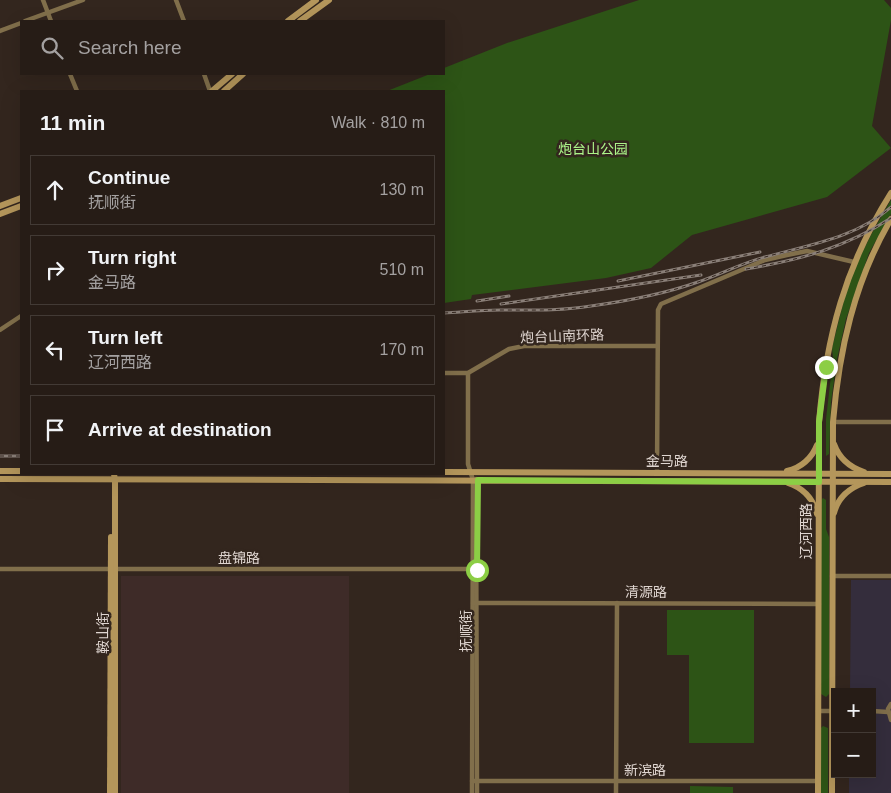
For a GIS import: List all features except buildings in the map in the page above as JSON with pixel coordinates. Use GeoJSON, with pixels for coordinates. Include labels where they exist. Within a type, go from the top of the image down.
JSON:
{"type":"FeatureCollection","features":[{"type":"Feature","properties":{"kind":"main road"},"geometry":{"type":"LineString","coordinates":[[289,20],[316,0]]}},
{"type":"Feature","properties":{"kind":"main road"},"geometry":{"type":"LineString","coordinates":[[301,20],[329,0]]}},
{"type":"Feature","properties":{"kind":"main road"},"geometry":{"type":"LineString","coordinates":[[212,90],[231,75]]}},
{"type":"Feature","properties":{"kind":"main road"},"geometry":{"type":"LineString","coordinates":[[225,90],[242,75]]}},
{"type":"Feature","properties":{"kind":"main road","name":"辽河西路"},"geometry":{"type":"LineString","coordinates":[[818,793],[819,436],[821,401],[832,332],[845,287],[854,262],[870,229],[891,193]]}},
{"type":"Feature","properties":{"kind":"main road"},"geometry":{"type":"LineString","coordinates":[[0,206],[20,198]]}},
{"type":"Feature","properties":{"kind":"main road"},"geometry":{"type":"LineString","coordinates":[[0,214],[20,206]]}},
{"type":"Feature","properties":{"kind":"main road","name":"辽河西路"},"geometry":{"type":"LineString","coordinates":[[832,688],[832,422],[839,364],[851,313],[867,266],[891,219]]}},
{"type":"Feature","properties":{"kind":"main road"},"geometry":{"type":"LineString","coordinates":[[779,473],[791,471],[808,460],[817,446],[819,436]]}},
{"type":"Feature","properties":{"kind":"main road"},"geometry":{"type":"LineString","coordinates":[[832,436],[839,454],[845,461],[852,467],[872,474]]}},
{"type":"Feature","properties":{"kind":"main road"},"geometry":{"type":"LineString","coordinates":[[819,457],[832,457]]}},
{"type":"Feature","properties":{"kind":"main road"},"geometry":{"type":"LineString","coordinates":[[0,471],[20,471]]}},
{"type":"Feature","properties":{"kind":"main road","name":"金马路"},"geometry":{"type":"LineString","coordinates":[[445,472],[891,474]]}},
{"type":"Feature","properties":{"kind":"main road","name":"金马路"},"geometry":{"type":"LineString","coordinates":[[0,479],[113,477],[891,482]]}},
{"type":"Feature","properties":{"kind":"main road","name":"鞍山街"},"geometry":{"type":"LineString","coordinates":[[113,477],[115,793]]}},
{"type":"Feature","properties":{"kind":"main road"},"geometry":{"type":"LineString","coordinates":[[779,481],[790,484],[807,494],[813,502],[819,520]]}},
{"type":"Feature","properties":{"kind":"main road"},"geometry":{"type":"LineString","coordinates":[[832,519],[839,501],[845,494],[861,484],[873,482]]}},
{"type":"Feature","properties":{"kind":"main road","name":"鞍山街"},"geometry":{"type":"LineString","coordinates":[[110,793],[113,569]]}},
{"type":"Feature","properties":{"kind":"main road"},"geometry":{"type":"LineString","coordinates":[[818,698],[831,698]]}},
{"type":"Feature","properties":{"kind":"main road"},"geometry":{"type":"LineString","coordinates":[[818,725],[831,725]]}},
{"type":"Feature","properties":{"kind":"main road","name":"辽河西路"},"geometry":{"type":"LineString","coordinates":[[832,733],[832,793]]}},
{"type":"Feature","properties":{"kind":"street"},"geometry":{"type":"LineString","coordinates":[[43,0],[51,20]]}},
{"type":"Feature","properties":{"kind":"street"},"geometry":{"type":"LineString","coordinates":[[28,20],[83,0]]}},
{"type":"Feature","properties":{"kind":"street"},"geometry":{"type":"LineString","coordinates":[[176,0],[184,20]]}},
{"type":"Feature","properties":{"kind":"street"},"geometry":{"type":"LineString","coordinates":[[0,31],[20,23]]}},
{"type":"Feature","properties":{"kind":"street"},"geometry":{"type":"LineString","coordinates":[[70,75],[77,90]]}},
{"type":"Feature","properties":{"kind":"street"},"geometry":{"type":"LineString","coordinates":[[204,75],[211,90]]}},
{"type":"Feature","properties":{"kind":"street"},"geometry":{"type":"LineString","coordinates":[[657,473],[657,346],[658,310],[661,304],[765,260],[807,251],[854,262]]}},
{"type":"Feature","properties":{"kind":"street"},"geometry":{"type":"LineString","coordinates":[[0,330],[20,317]]}},
{"type":"Feature","properties":{"kind":"street","name":"炮台山南环路"},"geometry":{"type":"LineString","coordinates":[[468,373],[509,349],[524,346],[657,346]]}},
{"type":"Feature","properties":{"kind":"street"},"geometry":{"type":"LineString","coordinates":[[445,373],[468,373]]}},
{"type":"Feature","properties":{"kind":"street","name":"抚顺街"},"geometry":{"type":"LineString","coordinates":[[468,373],[468,464],[475,480],[475,780],[477,793]]}},
{"type":"Feature","properties":{"kind":"street"},"geometry":{"type":"LineString","coordinates":[[832,422],[891,422]]}},
{"type":"Feature","properties":{"kind":"street","name":"盘锦路"},"geometry":{"type":"LineString","coordinates":[[0,568],[475,569]]}},
{"type":"Feature","properties":{"kind":"street"},"geometry":{"type":"LineString","coordinates":[[832,576],[891,576]]}},
{"type":"Feature","properties":{"kind":"street","name":"清源路"},"geometry":{"type":"LineString","coordinates":[[475,603],[819,604]]}},
{"type":"Feature","properties":{"kind":"street"},"geometry":{"type":"LineString","coordinates":[[616,793],[617,603]]}},
{"type":"Feature","properties":{"kind":"street"},"geometry":{"type":"LineString","coordinates":[[891,704],[888,712],[891,720]]}},
{"type":"Feature","properties":{"kind":"street"},"geometry":{"type":"LineString","coordinates":[[818,711],[831,711]]}},
{"type":"Feature","properties":{"kind":"street"},"geometry":{"type":"LineString","coordinates":[[876,711],[888,712]]}},
{"type":"Feature","properties":{"kind":"street","name":"抚顺街"},"geometry":{"type":"LineString","coordinates":[[472,793],[475,780]]}},
{"type":"Feature","properties":{"kind":"street","name":"新滨路"},"geometry":{"type":"LineString","coordinates":[[475,780],[818,781]]}},
{"type":"Feature","properties":{"kind":"shaded area"},"geometry":{"type":"Polygon","coordinates":[[[121,576],[349,576],[349,793],[121,793],[121,576]]]}},
{"type":"Feature","properties":{"kind":"shaded area"},"geometry":{"type":"Polygon","coordinates":[[[851,580],[891,580],[891,793],[849,793],[849,778],[876,778],[876,688],[850,688],[851,580]]]}},
{"type":"Feature","properties":{"kind":"green space","name":"炮台山公园"},"geometry":{"type":"Polygon","coordinates":[[[639,0],[884,0],[891,8],[891,20],[872,126],[891,148],[827,197],[692,235],[651,268],[606,278],[472,295],[471,299],[445,303],[445,90],[390,90],[427,75],[445,75],[445,68],[507,43],[639,0]]]}},
{"type":"Feature","properties":{"kind":"green space"},"geometry":{"type":"Polygon","coordinates":[[[891,200],[891,214],[869,253],[846,319],[837,359],[831,402],[829,454],[826,456],[826,419],[833,358],[832,348],[847,288],[871,235],[891,200]]]}},
{"type":"Feature","properties":{"kind":"green space"},"geometry":{"type":"Polygon","coordinates":[[[823,498],[826,500],[826,529],[829,537],[829,694],[826,697],[821,694],[821,500],[823,498]]]}},
{"type":"Feature","properties":{"kind":"green space"},"geometry":{"type":"Polygon","coordinates":[[[667,610],[754,610],[754,743],[689,743],[689,655],[667,655],[667,610]]]}},
{"type":"Feature","properties":{"kind":"green space"},"geometry":{"type":"Polygon","coordinates":[[[823,726],[828,728],[828,793],[821,793],[821,728],[823,726]]]}},
{"type":"Feature","properties":{"kind":"green space"},"geometry":{"type":"Polygon","coordinates":[[[690,786],[733,787],[733,793],[690,793],[690,786]]]}},
{"type":"Feature","properties":{"kind":"railway"},"geometry":{"type":"LineString","coordinates":[[445,313],[580,308],[659,294],[698,282],[756,259],[831,239],[863,226],[891,207]]}},
{"type":"Feature","properties":{"kind":"railway"},"geometry":{"type":"LineString","coordinates":[[746,269],[803,257],[839,245],[891,218]]}},
{"type":"Feature","properties":{"kind":"railway"},"geometry":{"type":"LineString","coordinates":[[618,281],[760,252]]}},
{"type":"Feature","properties":{"kind":"railway"},"geometry":{"type":"LineString","coordinates":[[501,304],[701,275]]}},
{"type":"Feature","properties":{"kind":"railway"},"geometry":{"type":"LineString","coordinates":[[477,301],[509,296]]}},
{"type":"Feature","properties":{"kind":"railway"},"geometry":{"type":"LineString","coordinates":[[0,456],[20,456]]}},
{"type":"Feature","properties":{"kind":"route"},"geometry":{"type":"LineString","coordinates":[[477,570],[478,480],[819,482],[819,422],[826,367]]}}]}
